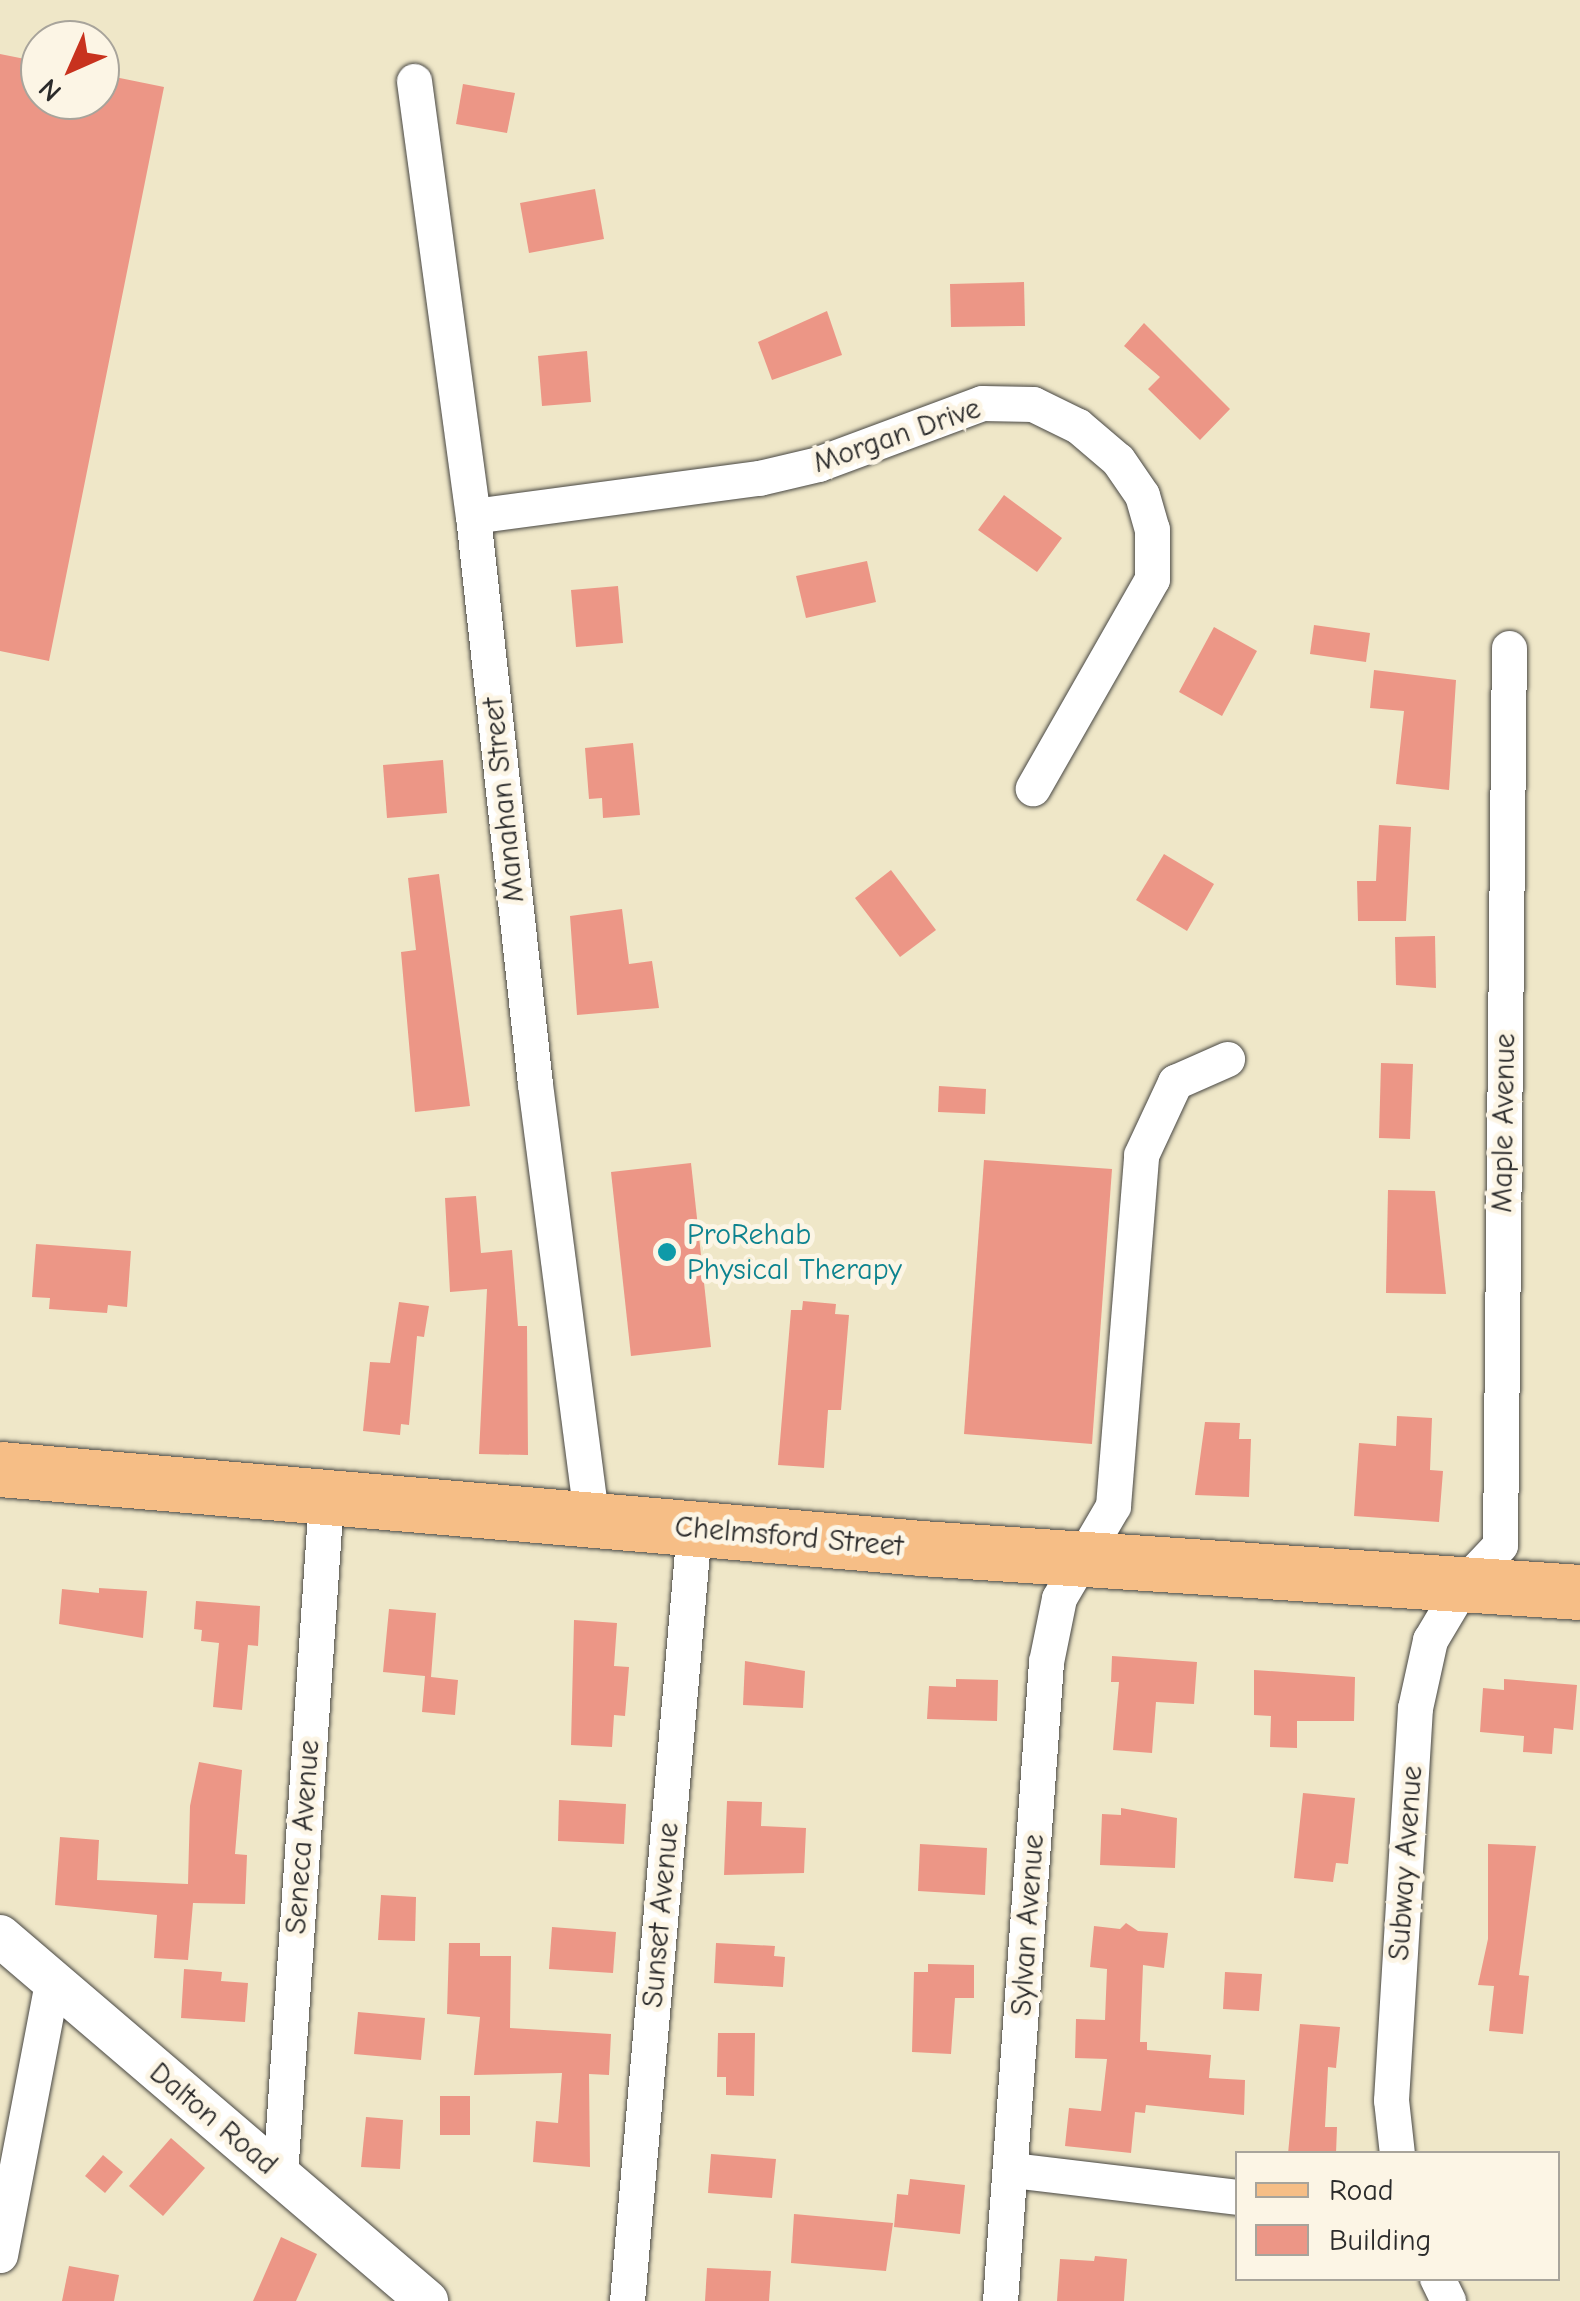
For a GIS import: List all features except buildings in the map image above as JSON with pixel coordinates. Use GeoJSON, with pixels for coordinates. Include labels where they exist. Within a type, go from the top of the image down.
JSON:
{"type":"FeatureCollection","features":[{"type":"Feature","properties":{"kind":"main road","name":"Chelmsford Street"},"geometry":{"type":"LineString","coordinates":[[0,1468],[694,1529],[1580,1592]]}},
{"type":"Feature","properties":{"kind":"street","name":"Manahan Street"},"geometry":{"type":"LineString","coordinates":[[414,80],[473,516],[535,1084],[592,1520]]}},
{"type":"Feature","properties":{"kind":"street","name":"Morgan Drive"},"geometry":{"type":"LineString","coordinates":[[473,516],[759,478],[818,464],[982,403],[1033,404],[1091,437],[1118,460],[1142,495],[1152,529],[1152,579],[1033,788]]}},
{"type":"Feature","properties":{"kind":"street","name":"Maple Avenue"},"geometry":{"type":"LineString","coordinates":[[1464,1583],[1500,1545],[1509,648]]}},
{"type":"Feature","properties":{"kind":"street","name":"Sylvan Avenue"},"geometry":{"type":"LineString","coordinates":[[1000,2301],[1046,1662],[1059,1598],[1113,1506],[1131,1344],[1141,1155],[1175,1082],[1227,1059]]}},
{"type":"Feature","properties":{"kind":"street","name":"Seneca Avenue"},"geometry":{"type":"LineString","coordinates":[[280,2176],[326,1498]]}},
{"type":"Feature","properties":{"kind":"street","name":"Sunset Avenue"},"geometry":{"type":"LineString","coordinates":[[627,2301],[694,1529]]}},
{"type":"Feature","properties":{"kind":"street","name":"Subway Avenue"},"geometry":{"type":"LineString","coordinates":[[1397,2151],[1391,2100],[1416,1708],[1430,1640],[1464,1583]]}},
{"type":"Feature","properties":{"kind":"street","name":"Dalton Road"},"geometry":{"type":"LineString","coordinates":[[0,1936],[427,2301]]}},
{"type":"Feature","properties":{"kind":"street"},"geometry":{"type":"LineString","coordinates":[[0,2255],[52,1982]]}},
{"type":"Feature","properties":{"kind":"street"},"geometry":{"type":"LineString","coordinates":[[1012,2170],[1235,2197]]}},
{"type":"Feature","properties":{"kind":"place","name":"ProRehab Physical Therapy"},"geometry":{"type":"Point","coordinates":[667,1252]}}]}
